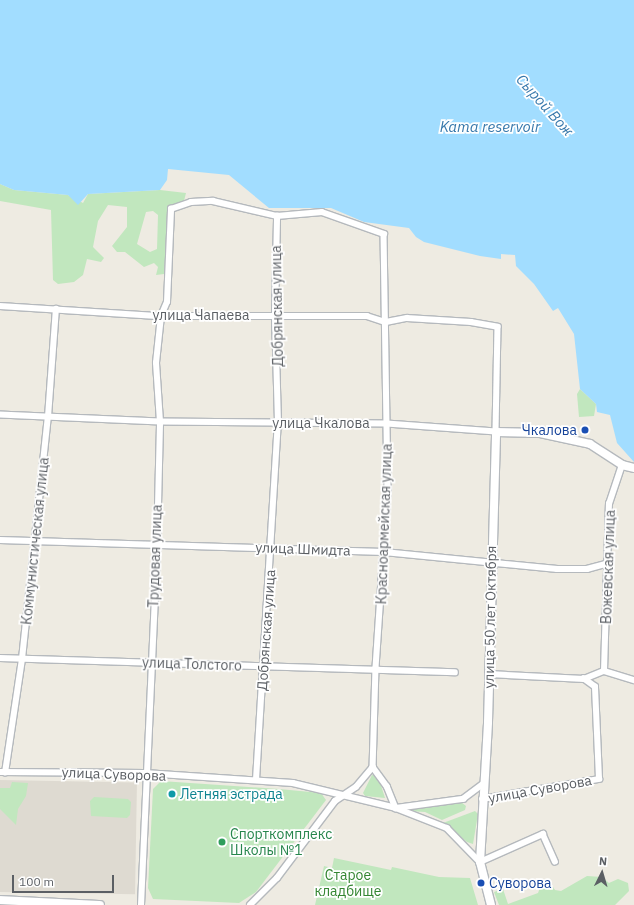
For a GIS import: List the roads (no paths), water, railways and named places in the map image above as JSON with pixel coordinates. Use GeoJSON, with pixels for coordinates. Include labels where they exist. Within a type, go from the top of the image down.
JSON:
{"type":"FeatureCollection","features":[{"type":"Feature","properties":{"kind":"main road","name":"улица Чкалова"},"geometry":{"type":"LineString","coordinates":[[496,432],[540,433],[590,444],[622,465],[634,468]]}},
{"type":"Feature","properties":{"kind":"main road","name":"улица 50 лет Октября"},"geometry":{"type":"LineString","coordinates":[[491,905],[480,862],[489,674],[491,561],[496,432]]}},
{"type":"Feature","properties":{"kind":"main road"},"geometry":{"type":"LineString","coordinates":[[0,900],[12,903],[100,905]]}},
{"type":"Feature","properties":{"kind":"street","name":"Трудовая улица"},"geometry":{"type":"LineString","coordinates":[[141,905],[160,422],[156,363],[161,316],[168,302],[171,209],[191,202],[212,201],[277,216]]}},
{"type":"Feature","properties":{"kind":"street","name":"Красноармейская улица"},"geometry":{"type":"LineString","coordinates":[[277,216],[322,212],[384,234],[388,492],[376,668],[374,767]]}},
{"type":"Feature","properties":{"kind":"street","name":"Добрянская улица"},"geometry":{"type":"LineString","coordinates":[[256,780],[278,423],[275,315],[277,216]]}},
{"type":"Feature","properties":{"kind":"street","name":"улица Чапаева"},"geometry":{"type":"LineString","coordinates":[[0,306],[161,316],[367,316],[386,322],[407,318],[471,322],[498,327]]}},
{"type":"Feature","properties":{"kind":"street","name":"Коммунистическая улица"},"geometry":{"type":"LineString","coordinates":[[3,772],[22,659],[48,416],[56,309]]}},
{"type":"Feature","properties":{"kind":"street","name":"улица 50 лет Октября"},"geometry":{"type":"LineString","coordinates":[[496,432],[498,327]]}},
{"type":"Feature","properties":{"kind":"street","name":"улица Чкалова"},"geometry":{"type":"LineString","coordinates":[[0,415],[160,422],[387,424],[496,432]]}},
{"type":"Feature","properties":{"kind":"street","name":"Вожевская улица"},"geometry":{"type":"LineString","coordinates":[[604,671],[608,572],[606,564],[610,504],[622,465]]}},
{"type":"Feature","properties":{"kind":"street","name":"улица Шмидта"},"geometry":{"type":"LineString","coordinates":[[0,540],[34,543],[156,547],[271,547],[384,552],[491,561],[557,569],[587,570],[606,564]]}},
{"type":"Feature","properties":{"kind":"street","name":"улица Толстого"},"geometry":{"type":"LineString","coordinates":[[0,658],[376,668],[455,672]]}},
{"type":"Feature","properties":{"kind":"street"},"geometry":{"type":"LineString","coordinates":[[489,674],[584,679],[604,671],[634,680]]}},
{"type":"Feature","properties":{"kind":"street","name":"улица Суворова"},"geometry":{"type":"LineString","coordinates":[[482,799],[599,779],[595,687],[584,679]]}},
{"type":"Feature","properties":{"kind":"street"},"geometry":{"type":"LineString","coordinates":[[250,905],[267,890],[343,795],[356,787],[374,767],[387,786],[396,808],[446,828],[480,862],[542,834],[555,861]]}},
{"type":"Feature","properties":{"kind":"street","name":"улица Суворова"},"geometry":{"type":"LineString","coordinates":[[3,772],[145,773],[302,784],[396,808],[463,799],[483,784]]}},
{"type":"Feature","properties":{"kind":"water","name":"Kama reservoir"},"geometry":{"type":"Polygon","coordinates":[[[0,0],[634,0],[634,462],[617,443],[610,415],[597,412],[596,404],[580,389],[574,334],[558,308],[553,311],[534,284],[516,266],[515,255],[501,254],[501,259],[480,256],[424,242],[416,237],[409,228],[364,222],[331,208],[269,208],[229,175],[168,169],[167,180],[160,190],[88,194],[78,205],[68,195],[14,190],[0,184],[0,0]]]}},
{"type":"Feature","properties":{"kind":"place","name":"Чкалова"},"geometry":{"type":"Point","coordinates":[585,430]}},
{"type":"Feature","properties":{"kind":"place","name":"Летняя эстрада"},"geometry":{"type":"Point","coordinates":[172,794]}},
{"type":"Feature","properties":{"kind":"place","name":"Спорткомплекс Школы №1"},"geometry":{"type":"Point","coordinates":[222,842]}},
{"type":"Feature","properties":{"kind":"place","name":"Суворова"},"geometry":{"type":"Point","coordinates":[481,883]}},
{"type":"Feature","properties":{"kind":"water label","name":"Сырой Вож"},"geometry":{"type":"Point","coordinates":[545,105]}},
{"type":"Feature","properties":{"kind":"park label","name":"Старое кладбище"},"geometry":{"type":"Point","coordinates":[348,884]}}]}
